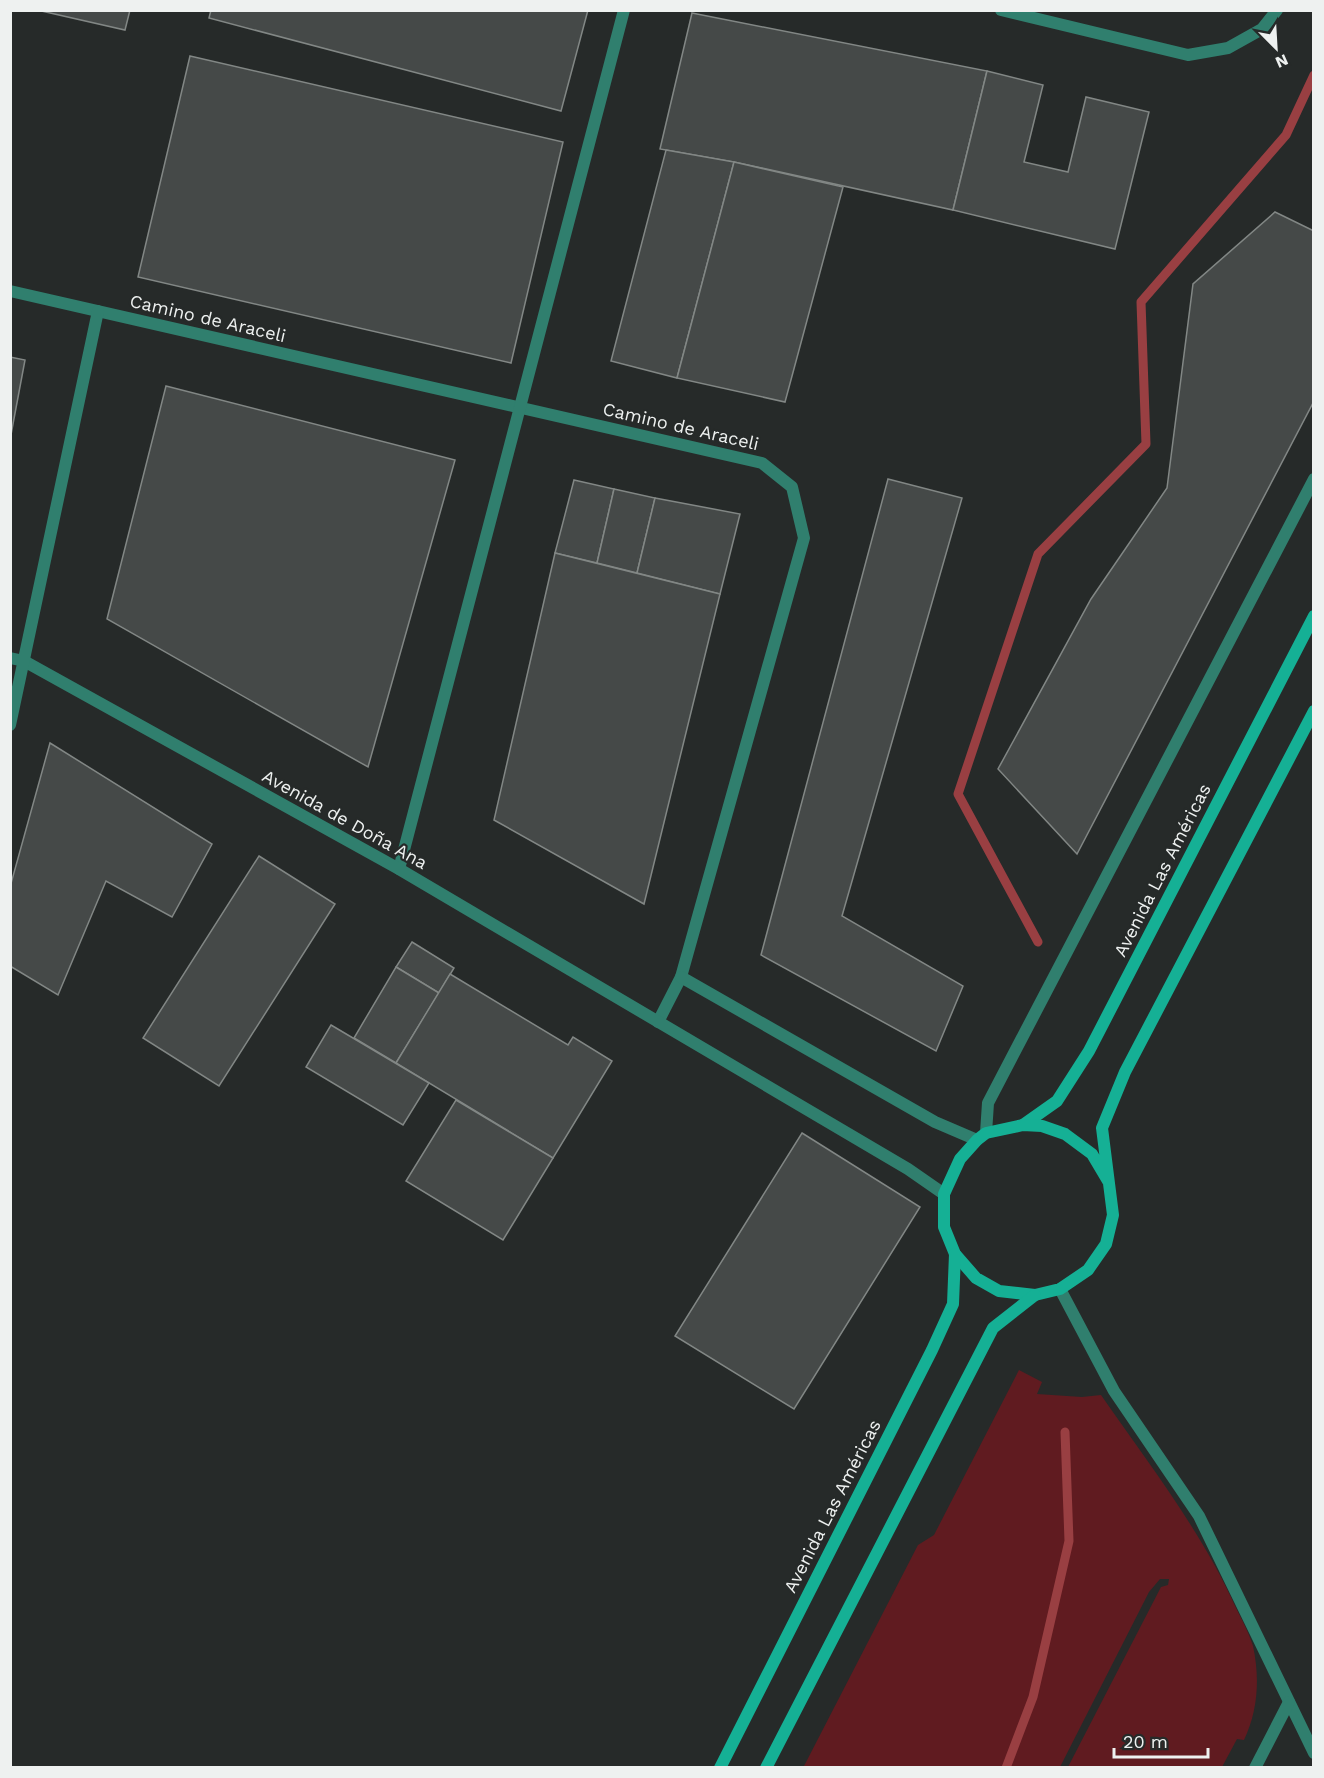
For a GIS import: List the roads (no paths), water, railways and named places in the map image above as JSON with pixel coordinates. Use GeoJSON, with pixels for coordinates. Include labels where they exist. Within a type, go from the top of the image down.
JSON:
{"type":"FeatureCollection","features":[{"type":"Feature","properties":{"kind":"street"},"geometry":{"type":"LineString","coordinates":[[399,869],[624,10]]}},
{"type":"Feature","properties":{"kind":"street"},"geometry":{"type":"LineString","coordinates":[[1001,10],[1188,55],[1228,48],[1262,29],[1277,10]]}},
{"type":"Feature","properties":{"kind":"street","name":"Camino de Araceli"},"geometry":{"type":"LineString","coordinates":[[10,291],[762,463],[792,487],[804,538],[681,977],[658,1022]]}},
{"type":"Feature","properties":{"kind":"street"},"geometry":{"type":"LineString","coordinates":[[10,725],[98,311]]}},
{"type":"Feature","properties":{"kind":"street"},"geometry":{"type":"LineString","coordinates":[[981,1137],[988,1103],[1314,479]]}},
{"type":"Feature","properties":{"kind":"street","name":"Avenida Las Américas"},"geometry":{"type":"LineString","coordinates":[[1023,1125],[1056,1101],[1089,1051],[1314,616]]}},
{"type":"Feature","properties":{"kind":"street","name":"Avenida de Doña Ana"},"geometry":{"type":"LineString","coordinates":[[10,658],[24,661],[399,869],[908,1169],[944,1194]]}},
{"type":"Feature","properties":{"kind":"street"},"geometry":{"type":"LineString","coordinates":[[1108,1181],[1092,1154],[1065,1134],[1042,1126],[1023,1125],[981,1137],[960,1159],[944,1194],[944,1227],[954,1254],[976,1278],[999,1291],[1035,1295],[1060,1289],[1088,1270],[1106,1244],[1113,1215],[1102,1128],[1125,1072],[1314,711]]}},
{"type":"Feature","properties":{"kind":"street"},"geometry":{"type":"LineString","coordinates":[[681,977],[934,1122],[981,1137]]}},
{"type":"Feature","properties":{"kind":"street","name":"Avenida Las Américas"},"geometry":{"type":"LineString","coordinates":[[720,1767],[953,1304],[954,1254]]}},
{"type":"Feature","properties":{"kind":"street"},"geometry":{"type":"LineString","coordinates":[[1060,1289],[1114,1391],[1198,1516],[1314,1753]]}},
{"type":"Feature","properties":{"kind":"street"},"geometry":{"type":"LineString","coordinates":[[766,1767],[993,1328],[1035,1295]]}},
{"type":"Feature","properties":{"kind":"street"},"geometry":{"type":"LineString","coordinates":[[1255,1767],[1289,1702]]}},
{"type":"Feature","properties":{"kind":"waterway"},"geometry":{"type":"LineString","coordinates":[[1038,942],[958,794],[1038,554],[1146,444],[1141,302],[1286,135],[1314,75]]}},
{"type":"Feature","properties":{"kind":"waterway"},"geometry":{"type":"LineString","coordinates":[[1006,1768],[1033,1697],[1069,1541],[1065,1432]]}}]}
